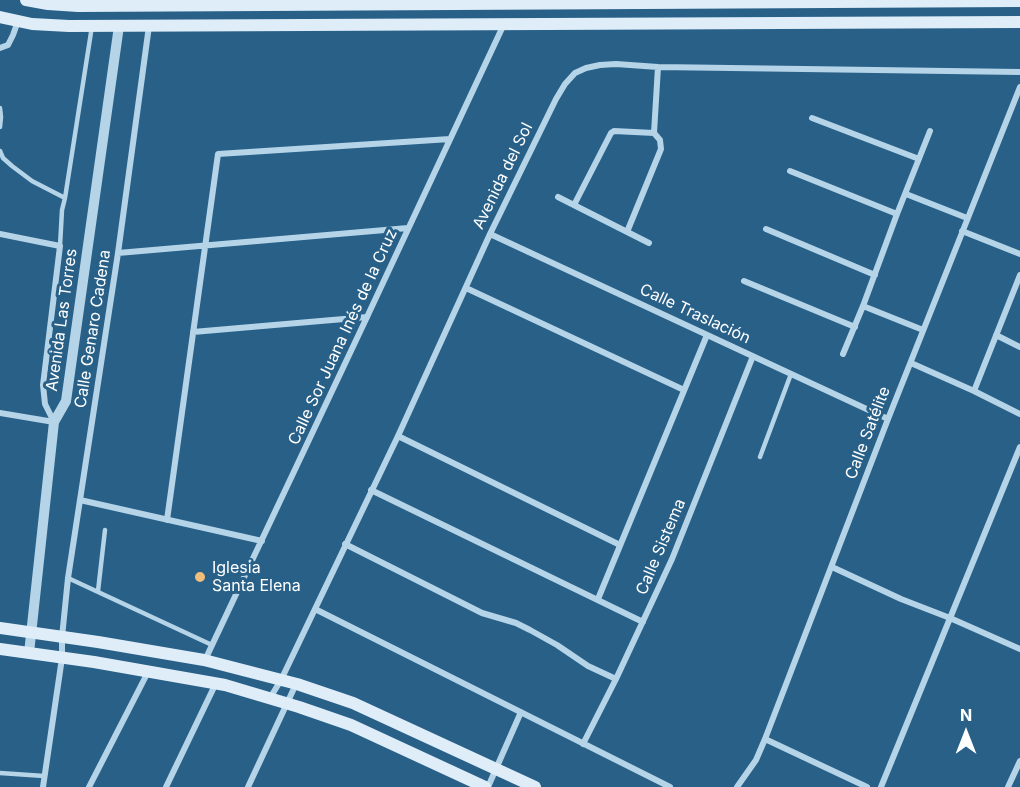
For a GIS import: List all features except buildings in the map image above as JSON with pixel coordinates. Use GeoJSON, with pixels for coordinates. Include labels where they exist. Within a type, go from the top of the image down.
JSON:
{"type":"FeatureCollection","features":[{"type":"Feature","properties":{"kind":"main road"},"geometry":{"type":"LineString","coordinates":[[26,0],[78,6],[1020,2]]}},
{"type":"Feature","properties":{"kind":"main road"},"geometry":{"type":"LineString","coordinates":[[0,17],[48,25],[92,26],[1020,21]]}},
{"type":"Feature","properties":{"kind":"main road"},"geometry":{"type":"LineString","coordinates":[[0,628],[204,660],[297,684],[353,704],[535,787]]}},
{"type":"Feature","properties":{"kind":"main road"},"geometry":{"type":"LineString","coordinates":[[0,649],[216,682],[288,703],[351,725],[486,787]]}},
{"type":"Feature","properties":{"kind":"street"},"geometry":{"type":"LineString","coordinates":[[0,48],[8,45],[18,21]]}},
{"type":"Feature","properties":{"kind":"street","name":"Calle Sor Juana Inés de la Cruz"},"geometry":{"type":"LineString","coordinates":[[204,660],[368,317],[504,24]]}},
{"type":"Feature","properties":{"kind":"street","name":"Avenida Las Torres"},"geometry":{"type":"LineString","coordinates":[[29,653],[54,422],[66,401],[119,26]]}},
{"type":"Feature","properties":{"kind":"street","name":"Calle Genaro Cadena"},"geometry":{"type":"LineString","coordinates":[[62,658],[68,578],[118,253],[149,26]]}},
{"type":"Feature","properties":{"kind":"street","name":"Avenida del Sol"},"geometry":{"type":"LineString","coordinates":[[270,698],[281,680],[398,436],[490,234],[556,99],[575,73],[586,68],[616,64],[658,67],[1020,72]]}},
{"type":"Feature","properties":{"kind":"street"},"geometry":{"type":"LineString","coordinates":[[654,134],[658,67]]}},
{"type":"Feature","properties":{"kind":"street","name":"Calle Satélite"},"geometry":{"type":"LineString","coordinates":[[737,787],[756,760],[765,739],[888,418],[1020,87]]}},
{"type":"Feature","properties":{"kind":"street"},"geometry":{"type":"LineString","coordinates":[[812,118],[919,159]]}},
{"type":"Feature","properties":{"kind":"street"},"geometry":{"type":"LineString","coordinates":[[843,354],[930,131]]}},
{"type":"Feature","properties":{"kind":"street"},"geometry":{"type":"LineString","coordinates":[[574,205],[611,132],[654,134],[660,140],[661,149],[627,232]]}},
{"type":"Feature","properties":{"kind":"street"},"geometry":{"type":"LineString","coordinates":[[167,520],[218,154],[450,139]]}},
{"type":"Feature","properties":{"kind":"street"},"geometry":{"type":"LineString","coordinates":[[790,171],[897,214]]}},
{"type":"Feature","properties":{"kind":"street"},"geometry":{"type":"LineString","coordinates":[[906,194],[967,218]]}},
{"type":"Feature","properties":{"kind":"street"},"geometry":{"type":"LineString","coordinates":[[558,197],[649,243]]}},
{"type":"Feature","properties":{"kind":"street"},"geometry":{"type":"LineString","coordinates":[[118,253],[408,228]]}},
{"type":"Feature","properties":{"kind":"street"},"geometry":{"type":"LineString","coordinates":[[766,229],[875,275]]}},
{"type":"Feature","properties":{"kind":"street"},"geometry":{"type":"LineString","coordinates":[[962,231],[1020,254]]}},
{"type":"Feature","properties":{"kind":"street"},"geometry":{"type":"LineString","coordinates":[[0,234],[60,246],[43,385],[45,404],[54,422]]}},
{"type":"Feature","properties":{"kind":"street","name":"Calle Traslación"},"geometry":{"type":"LineString","coordinates":[[490,234],[888,418]]}},
{"type":"Feature","properties":{"kind":"street"},"geometry":{"type":"LineString","coordinates":[[974,391],[1019,279]]}},
{"type":"Feature","properties":{"kind":"street"},"geometry":{"type":"LineString","coordinates":[[744,281],[855,327]]}},
{"type":"Feature","properties":{"kind":"street"},"geometry":{"type":"LineString","coordinates":[[466,288],[684,390]]}},
{"type":"Feature","properties":{"kind":"street"},"geometry":{"type":"LineString","coordinates":[[863,306],[923,330]]}},
{"type":"Feature","properties":{"kind":"street"},"geometry":{"type":"LineString","coordinates":[[194,332],[368,317]]}},
{"type":"Feature","properties":{"kind":"street"},"geometry":{"type":"LineString","coordinates":[[598,599],[707,335]]}},
{"type":"Feature","properties":{"kind":"street"},"geometry":{"type":"LineString","coordinates":[[996,335],[1020,347]]}},
{"type":"Feature","properties":{"kind":"street","name":"Calle Sistema"},"geometry":{"type":"LineString","coordinates":[[583,744],[672,559],[753,356]]}},
{"type":"Feature","properties":{"kind":"street"},"geometry":{"type":"LineString","coordinates":[[911,363],[1020,414]]}},
{"type":"Feature","properties":{"kind":"street"},"geometry":{"type":"LineString","coordinates":[[0,414],[54,422]]}},
{"type":"Feature","properties":{"kind":"street"},"geometry":{"type":"LineString","coordinates":[[398,436],[620,545]]}},
{"type":"Feature","properties":{"kind":"street"},"geometry":{"type":"LineString","coordinates":[[880,787],[1020,447]]}},
{"type":"Feature","properties":{"kind":"street"},"geometry":{"type":"LineString","coordinates":[[371,490],[643,622]]}},
{"type":"Feature","properties":{"kind":"street"},"geometry":{"type":"LineString","coordinates":[[80,500],[262,541]]}},
{"type":"Feature","properties":{"kind":"street"},"geometry":{"type":"LineString","coordinates":[[345,544],[482,613],[516,623],[557,645],[588,666],[616,679]]}},
{"type":"Feature","properties":{"kind":"street"},"geometry":{"type":"LineString","coordinates":[[832,567],[1020,649]]}},
{"type":"Feature","properties":{"kind":"street"},"geometry":{"type":"LineString","coordinates":[[315,609],[670,787]]}},
{"type":"Feature","properties":{"kind":"street"},"geometry":{"type":"LineString","coordinates":[[43,787],[62,658]]}},
{"type":"Feature","properties":{"kind":"street"},"geometry":{"type":"LineString","coordinates":[[89,787],[149,671]]}},
{"type":"Feature","properties":{"kind":"street"},"geometry":{"type":"LineString","coordinates":[[166,787],[216,682]]}},
{"type":"Feature","properties":{"kind":"street"},"geometry":{"type":"LineString","coordinates":[[248,787],[297,684]]}},
{"type":"Feature","properties":{"kind":"street"},"geometry":{"type":"LineString","coordinates":[[486,787],[521,712]]}},
{"type":"Feature","properties":{"kind":"street"},"geometry":{"type":"LineString","coordinates":[[765,739],[867,787]]}},
{"type":"Feature","properties":{"kind":"street"},"geometry":{"type":"LineString","coordinates":[[1008,787],[1020,761]]}},
{"type":"Feature","properties":{"kind":"lane"},"geometry":{"type":"LineString","coordinates":[[60,246],[62,210],[92,26]]}},
{"type":"Feature","properties":{"kind":"lane"},"geometry":{"type":"LineString","coordinates":[[0,108],[0,127]]}},
{"type":"Feature","properties":{"kind":"lane"},"geometry":{"type":"LineString","coordinates":[[0,151],[3,158],[32,181],[65,198]]}},
{"type":"Feature","properties":{"kind":"lane"},"geometry":{"type":"LineString","coordinates":[[760,457],[791,374]]}},
{"type":"Feature","properties":{"kind":"lane"},"geometry":{"type":"LineString","coordinates":[[98,591],[105,530]]}},
{"type":"Feature","properties":{"kind":"lane"},"geometry":{"type":"LineString","coordinates":[[68,578],[212,645]]}},
{"type":"Feature","properties":{"kind":"lane"},"geometry":{"type":"LineString","coordinates":[[0,773],[44,776]]}},
{"type":"Feature","properties":{"kind":"place","name":"Iglesia Santa Elena"},"geometry":{"type":"Point","coordinates":[200,577]}}]}
